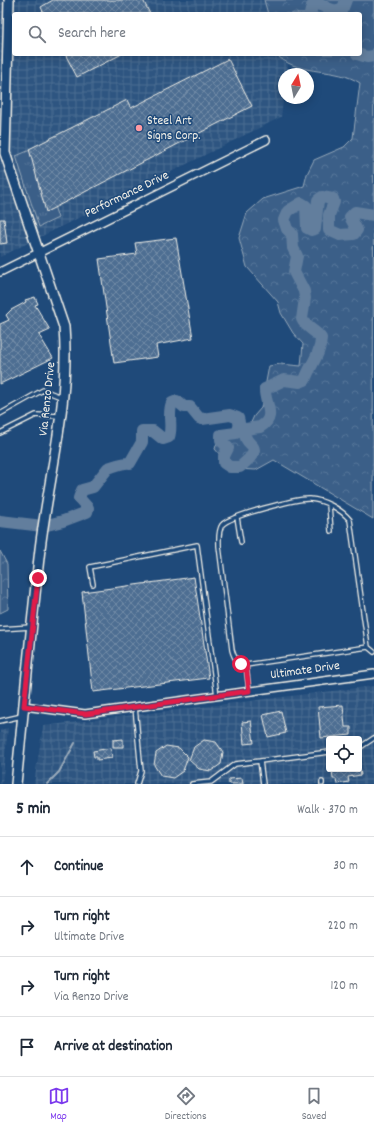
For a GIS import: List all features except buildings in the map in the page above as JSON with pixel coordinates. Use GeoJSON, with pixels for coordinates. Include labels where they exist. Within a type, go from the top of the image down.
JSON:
{"type":"FeatureCollection","features":[{"type":"Feature","properties":{"kind":"street","name":"Via Renzo Drive"},"geometry":{"type":"LineString","coordinates":[[9,0],[5,153],[64,327],[66,354],[63,397],[40,548],[16,784]]}},
{"type":"Feature","properties":{"kind":"street","name":"Performance Drive"},"geometry":{"type":"LineString","coordinates":[[0,272],[266,140]]}},
{"type":"Feature","properties":{"kind":"street","name":"Ultimate Drive"},"geometry":{"type":"LineString","coordinates":[[24,706],[86,714],[374,674]]}},
{"type":"Feature","properties":{"kind":"lane"},"geometry":{"type":"LineString","coordinates":[[0,414],[42,390],[63,397]]}},
{"type":"Feature","properties":{"kind":"lane"},"geometry":{"type":"LineString","coordinates":[[0,433],[36,415],[60,416]]}},
{"type":"Feature","properties":{"kind":"lane"},"geometry":{"type":"LineString","coordinates":[[368,647],[246,665],[237,661],[232,650],[219,546],[219,534],[222,525],[226,521],[237,516],[293,501],[309,499],[329,505],[345,513],[350,520],[368,647],[374,652]]}},
{"type":"Feature","properties":{"kind":"lane"},"geometry":{"type":"LineString","coordinates":[[329,505],[331,531]]}},
{"type":"Feature","properties":{"kind":"lane"},"geometry":{"type":"LineString","coordinates":[[237,516],[241,542]]}},
{"type":"Feature","properties":{"kind":"lane"},"geometry":{"type":"LineString","coordinates":[[93,584],[90,567],[197,545],[217,696]]}},
{"type":"Feature","properties":{"kind":"lane"},"geometry":{"type":"LineString","coordinates":[[0,629],[32,627]]}},
{"type":"Feature","properties":{"kind":"lane"},"geometry":{"type":"LineString","coordinates":[[246,665],[249,691]]}},
{"type":"Feature","properties":{"kind":"lane"},"geometry":{"type":"LineString","coordinates":[[136,707],[142,771],[137,784]]}},
{"type":"Feature","properties":{"kind":"lane"},"geometry":{"type":"LineString","coordinates":[[0,721],[23,716]]}},
{"type":"Feature","properties":{"kind":"lane"},"geometry":{"type":"LineString","coordinates":[[362,746],[374,738]]}},
{"type":"Feature","properties":{"kind":"lane"},"geometry":{"type":"LineString","coordinates":[[192,784],[211,782],[236,764],[326,752]]}},
{"type":"Feature","properties":{"kind":"lane"},"geometry":{"type":"LineString","coordinates":[[260,761],[263,784]]}},
{"type":"Feature","properties":{"kind":"shaded area"},"geometry":{"type":"Polygon","coordinates":[[[0,0],[264,0],[267,12],[12,12],[12,56],[279,56],[288,65],[288,68],[278,68],[278,104],[283,104],[281,117],[0,257],[0,0]]]}},
{"type":"Feature","properties":{"kind":"shaded area"},"geometry":{"type":"Polygon","coordinates":[[[374,686],[374,784],[34,784],[43,726],[374,686]]]}},
{"type":"Feature","properties":{"kind":"shaded area"},"geometry":{"type":"Polygon","coordinates":[[[8,728],[2,784],[0,784],[0,730],[8,728]]]}},
{"type":"Feature","properties":{"kind":"green space"},"geometry":{"type":"Polygon","coordinates":[[[264,0],[374,0],[373,519],[274,460],[256,470],[232,469],[215,449],[219,435],[248,429],[254,416],[261,408],[269,366],[280,364],[301,366],[303,344],[293,333],[281,313],[278,302],[247,267],[239,238],[247,213],[263,199],[304,186],[307,174],[314,160],[344,147],[353,138],[360,83],[351,78],[314,70],[314,68],[298,67],[288,63],[279,56],[362,56],[362,12],[267,12],[264,0]]]}},
{"type":"Feature","properties":{"kind":"green space"},"geometry":{"type":"Polygon","coordinates":[[[35,148],[58,218],[39,227],[16,156],[35,148]]]}},
{"type":"Feature","properties":{"kind":"green space"},"geometry":{"type":"Polygon","coordinates":[[[0,551],[7,564],[8,609],[0,613],[0,551]]]}},
{"type":"Feature","properties":{"kind":"waterway"},"geometry":{"type":"LineString","coordinates":[[310,12],[312,6],[317,4],[333,10],[339,10],[343,8],[346,0]]}},
{"type":"Feature","properties":{"kind":"waterway"},"geometry":{"type":"LineString","coordinates":[[362,56],[367,57],[374,56]]}},
{"type":"Feature","properties":{"kind":"waterway"},"geometry":{"type":"LineString","coordinates":[[0,521],[43,526],[63,521],[87,512],[88,508],[79,498],[82,490],[93,487],[108,468],[130,463],[142,442],[142,431],[153,431],[163,439],[169,437],[171,407],[172,403],[177,401],[184,407],[190,407],[199,418],[202,419],[230,415],[238,418],[239,426],[236,433],[221,435],[221,440],[228,448],[224,456],[224,463],[230,467],[240,467],[249,459],[254,450],[253,446],[245,436],[245,429],[260,427],[268,419],[269,410],[265,389],[284,380],[300,382],[305,380],[321,344],[321,338],[306,325],[302,319],[305,298],[304,291],[294,272],[297,256],[293,248],[292,234],[287,229],[284,220],[288,211],[301,203],[306,206],[307,228],[311,230],[315,229],[318,200],[322,197],[333,199],[334,202],[329,215],[329,230],[340,235],[354,234],[357,230],[350,217],[355,212],[374,215]]}},
{"type":"Feature","properties":{"kind":"waterway"},"geometry":{"type":"LineString","coordinates":[[47,784],[59,772],[75,743]]}},
{"type":"Feature","properties":{"kind":"place","name":"Steel Art Signs Corp."},"geometry":{"type":"Point","coordinates":[139,128]}},
{"type":"Feature","properties":{"kind":"route"},"geometry":{"type":"LineString","coordinates":[[38,578],[24,706],[86,714],[249,691],[246,665],[241,664]]}}]}
